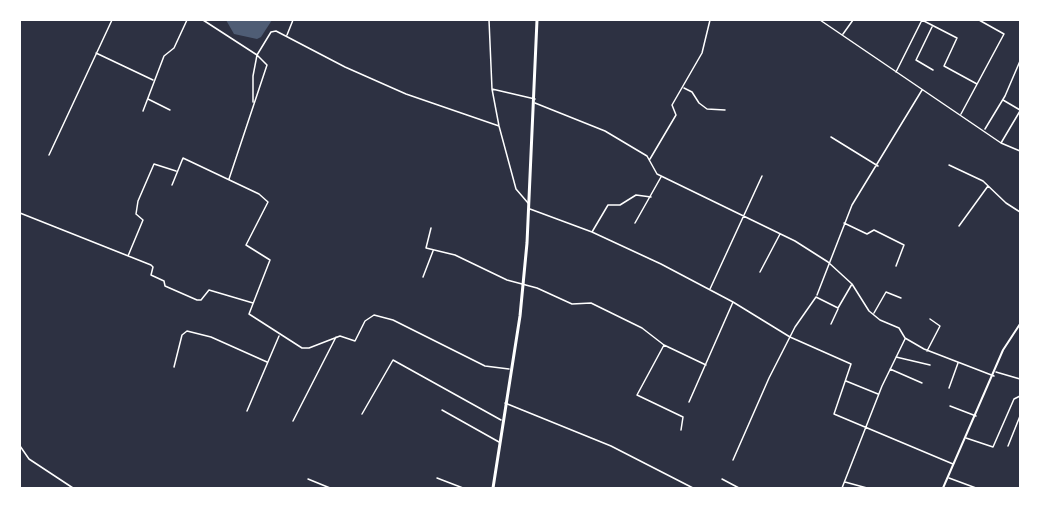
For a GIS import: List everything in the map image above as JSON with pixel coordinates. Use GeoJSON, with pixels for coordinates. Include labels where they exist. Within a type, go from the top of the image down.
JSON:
{"type":"FeatureCollection","features":[{"type":"Feature","properties":{"kind":"main road"},"geometry":{"type":"LineString","coordinates":[[493,489],[523,285],[535,101],[537,20]]}},
{"type":"Feature","properties":{"kind":"street"},"geometry":{"type":"LineString","coordinates":[[50,155],[112,20]]}},
{"type":"Feature","properties":{"kind":"street"},"geometry":{"type":"LineString","coordinates":[[143,111],[164,56],[174,48],[187,20]]}},
{"type":"Feature","properties":{"kind":"street"},"geometry":{"type":"LineString","coordinates":[[203,20],[257,55],[267,65],[229,180]]}},
{"type":"Feature","properties":{"kind":"street"},"geometry":{"type":"LineString","coordinates":[[286,36],[293,20]]}},
{"type":"Feature","properties":{"kind":"street"},"geometry":{"type":"LineString","coordinates":[[489,20],[492,89],[499,126],[516,189],[529,203]]}},
{"type":"Feature","properties":{"kind":"street"},"geometry":{"type":"LineString","coordinates":[[650,159],[676,115],[672,107],[702,53],[710,20]]}},
{"type":"Feature","properties":{"kind":"street"},"geometry":{"type":"LineString","coordinates":[[820,20],[1001,143],[1020,151]]}},
{"type":"Feature","properties":{"kind":"street"},"geometry":{"type":"LineString","coordinates":[[843,35],[853,20]]}},
{"type":"Feature","properties":{"kind":"street"},"geometry":{"type":"LineString","coordinates":[[896,72],[922,20],[957,39],[944,66],[978,84]]}},
{"type":"Feature","properties":{"kind":"street"},"geometry":{"type":"LineString","coordinates":[[961,115],[1004,34],[979,20]]}},
{"type":"Feature","properties":{"kind":"street"},"geometry":{"type":"LineString","coordinates":[[932,26],[916,60],[933,70]]}},
{"type":"Feature","properties":{"kind":"street"},"geometry":{"type":"LineString","coordinates":[[253,102],[253,76],[257,55],[271,32],[286,36],[345,67],[406,93],[499,126]]}},
{"type":"Feature","properties":{"kind":"street"},"geometry":{"type":"LineString","coordinates":[[96,53],[153,81]]}},
{"type":"Feature","properties":{"kind":"street"},"geometry":{"type":"LineString","coordinates":[[984,131],[1003,99],[1020,61]]}},
{"type":"Feature","properties":{"kind":"street"},"geometry":{"type":"LineString","coordinates":[[683,87],[692,92],[699,103],[707,109],[725,110]]}},
{"type":"Feature","properties":{"kind":"street"},"geometry":{"type":"LineString","coordinates":[[492,89],[535,101],[605,131],[650,159],[653,170],[662,177],[781,233],[828,262],[852,284],[873,315],[899,328],[905,338],[927,351],[994,376]]}},
{"type":"Feature","properties":{"kind":"street"},"geometry":{"type":"LineString","coordinates":[[733,460],[790,337],[816,297],[829,267],[828,262],[857,196],[878,166],[922,90]]}},
{"type":"Feature","properties":{"kind":"street"},"geometry":{"type":"LineString","coordinates":[[147,99],[170,110]]}},
{"type":"Feature","properties":{"kind":"street"},"geometry":{"type":"LineString","coordinates":[[1001,143],[1020,110],[1003,99]]}},
{"type":"Feature","properties":{"kind":"street"},"geometry":{"type":"LineString","coordinates":[[831,137],[878,166]]}},
{"type":"Feature","properties":{"kind":"street"},"geometry":{"type":"LineString","coordinates":[[172,185],[183,158],[259,194],[268,204],[246,244],[270,260],[250,315],[265,322],[280,336],[304,349],[336,336],[355,342],[368,318],[385,317],[482,365],[510,369]]}},
{"type":"Feature","properties":{"kind":"street"},"geometry":{"type":"LineString","coordinates":[[128,256],[143,220],[136,214],[138,201],[154,164],[177,171]]}},
{"type":"Feature","properties":{"kind":"street"},"geometry":{"type":"LineString","coordinates":[[949,165],[963,169],[988,185],[1006,203],[1020,212]]}},
{"type":"Feature","properties":{"kind":"street"},"geometry":{"type":"LineString","coordinates":[[710,290],[746,216],[762,176]]}},
{"type":"Feature","properties":{"kind":"street"},"geometry":{"type":"LineString","coordinates":[[635,223],[662,177]]}},
{"type":"Feature","properties":{"kind":"street"},"geometry":{"type":"LineString","coordinates":[[959,226],[968,210],[988,185]]}},
{"type":"Feature","properties":{"kind":"street"},"geometry":{"type":"LineString","coordinates":[[592,232],[608,205],[620,205],[639,194],[651,196]]}},
{"type":"Feature","properties":{"kind":"street"},"geometry":{"type":"LineString","coordinates":[[529,208],[592,232],[733,302],[790,337],[851,364],[833,413],[954,465]]}},
{"type":"Feature","properties":{"kind":"street"},"geometry":{"type":"LineString","coordinates":[[20,213],[152,266],[152,275],[164,281],[165,286],[197,300],[201,300],[209,290],[254,304]]}},
{"type":"Feature","properties":{"kind":"street"},"geometry":{"type":"LineString","coordinates":[[844,223],[867,234],[874,230],[904,245],[896,266]]}},
{"type":"Feature","properties":{"kind":"street"},"geometry":{"type":"LineString","coordinates":[[431,228],[424,247],[455,255],[507,280],[572,304],[591,303],[642,328],[664,345],[706,365]]}},
{"type":"Feature","properties":{"kind":"street"},"geometry":{"type":"LineString","coordinates":[[760,272],[781,233]]}},
{"type":"Feature","properties":{"kind":"street"},"geometry":{"type":"LineString","coordinates":[[423,277],[434,250]]}},
{"type":"Feature","properties":{"kind":"street"},"geometry":{"type":"LineString","coordinates":[[831,324],[852,284]]}},
{"type":"Feature","properties":{"kind":"street"},"geometry":{"type":"LineString","coordinates":[[873,315],[885,292],[901,298]]}},
{"type":"Feature","properties":{"kind":"street"},"geometry":{"type":"LineString","coordinates":[[816,297],[838,308]]}},
{"type":"Feature","properties":{"kind":"street"},"geometry":{"type":"LineString","coordinates":[[689,402],[733,302]]}},
{"type":"Feature","properties":{"kind":"street"},"geometry":{"type":"LineString","coordinates":[[927,351],[940,326],[930,319]]}},
{"type":"Feature","properties":{"kind":"street"},"geometry":{"type":"LineString","coordinates":[[943,489],[1004,350],[1020,324]]}},
{"type":"Feature","properties":{"kind":"street"},"geometry":{"type":"LineString","coordinates":[[174,367],[182,335],[187,331],[211,337],[267,362]]}},
{"type":"Feature","properties":{"kind":"street"},"geometry":{"type":"LineString","coordinates":[[247,411],[280,336]]}},
{"type":"Feature","properties":{"kind":"street"},"geometry":{"type":"LineString","coordinates":[[293,421],[336,336]]}},
{"type":"Feature","properties":{"kind":"street"},"geometry":{"type":"LineString","coordinates":[[842,489],[879,394],[905,338]]}},
{"type":"Feature","properties":{"kind":"street"},"geometry":{"type":"LineString","coordinates":[[664,345],[637,395],[683,417],[681,429]]}},
{"type":"Feature","properties":{"kind":"street"},"geometry":{"type":"LineString","coordinates":[[895,357],[930,365]]}},
{"type":"Feature","properties":{"kind":"street"},"geometry":{"type":"LineString","coordinates":[[362,414],[393,360],[502,420]]}},
{"type":"Feature","properties":{"kind":"street"},"geometry":{"type":"LineString","coordinates":[[949,388],[958,363]]}},
{"type":"Feature","properties":{"kind":"street"},"geometry":{"type":"LineString","coordinates":[[890,369],[922,383]]}},
{"type":"Feature","properties":{"kind":"street"},"geometry":{"type":"LineString","coordinates":[[996,372],[1020,379]]}},
{"type":"Feature","properties":{"kind":"street"},"geometry":{"type":"LineString","coordinates":[[846,381],[879,394]]}},
{"type":"Feature","properties":{"kind":"street"},"geometry":{"type":"LineString","coordinates":[[966,438],[993,447],[1014,399],[1020,396]]}},
{"type":"Feature","properties":{"kind":"street"},"geometry":{"type":"LineString","coordinates":[[505,403],[611,446],[692,488]]}},
{"type":"Feature","properties":{"kind":"street"},"geometry":{"type":"LineString","coordinates":[[950,406],[976,417]]}},
{"type":"Feature","properties":{"kind":"street"},"geometry":{"type":"LineString","coordinates":[[442,411],[499,442]]}},
{"type":"Feature","properties":{"kind":"street"},"geometry":{"type":"LineString","coordinates":[[1008,446],[1020,416]]}},
{"type":"Feature","properties":{"kind":"street"},"geometry":{"type":"LineString","coordinates":[[20,446],[28,459],[73,489]]}},
{"type":"Feature","properties":{"kind":"street"},"geometry":{"type":"LineString","coordinates":[[437,478],[463,489]]}},
{"type":"Feature","properties":{"kind":"street"},"geometry":{"type":"LineString","coordinates":[[948,478],[976,489]]}},
{"type":"Feature","properties":{"kind":"street"},"geometry":{"type":"LineString","coordinates":[[308,479],[330,489]]}},
{"type":"Feature","properties":{"kind":"street"},"geometry":{"type":"LineString","coordinates":[[722,479],[739,489]]}},
{"type":"Feature","properties":{"kind":"street"},"geometry":{"type":"LineString","coordinates":[[845,482],[867,489]]}},
{"type":"Feature","properties":{"kind":"water"},"geometry":{"type":"Polygon","coordinates":[[[226,20],[272,20],[261,37],[257,39],[234,34],[226,20]]]}}]}
